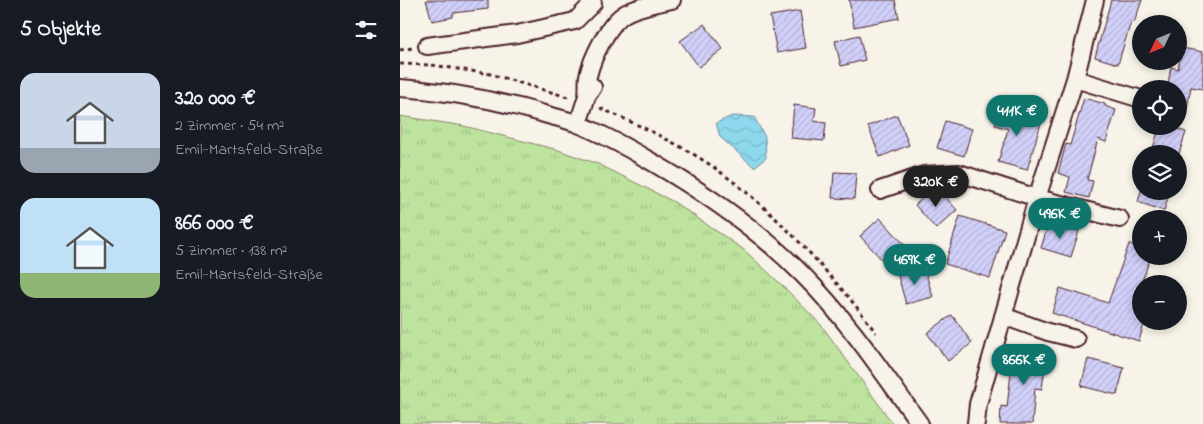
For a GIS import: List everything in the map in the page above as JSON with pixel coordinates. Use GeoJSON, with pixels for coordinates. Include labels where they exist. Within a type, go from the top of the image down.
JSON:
{"type":"FeatureCollection","features":[{"type":"Feature","properties":{"kind":"street"},"geometry":{"type":"LineString","coordinates":[[578,124],[586,99],[588,75],[599,47],[613,25],[625,14],[635,9],[672,0]]}},
{"type":"Feature","properties":{"kind":"street"},"geometry":{"type":"LineString","coordinates":[[976,423],[978,404],[1037,198],[1075,79],[1095,0]]}},
{"type":"Feature","properties":{"kind":"street"},"geometry":{"type":"LineString","coordinates":[[427,46],[517,34],[575,21],[592,1],[613,25]]}},
{"type":"Feature","properties":{"kind":"street"},"geometry":{"type":"LineString","coordinates":[[1075,79],[1132,96]]}},
{"type":"Feature","properties":{"kind":"street"},"geometry":{"type":"LineString","coordinates":[[400,88],[461,95],[507,103],[578,124],[632,150],[687,182],[738,217],[804,275],[849,326],[920,424]]}},
{"type":"Feature","properties":{"kind":"street"},"geometry":{"type":"LineString","coordinates":[[880,190],[924,174],[959,173],[1037,198],[1120,219]]}},
{"type":"Feature","properties":{"kind":"street"},"geometry":{"type":"LineString","coordinates":[[1003,316],[1048,332],[1076,339]]}},
{"type":"Feature","properties":{"kind":"path"},"geometry":{"type":"LineString","coordinates":[[400,64],[432,65],[490,74],[586,99]]}},
{"type":"Feature","properties":{"kind":"green space"},"geometry":{"type":"Polygon","coordinates":[[[400,116],[464,126],[558,150],[598,164],[674,202],[744,250],[784,287],[822,326],[893,424],[400,424],[400,116]]]}},
{"type":"Feature","properties":{"kind":"water"},"geometry":{"type":"Polygon","coordinates":[[[732,116],[754,117],[765,137],[766,158],[754,167],[720,137],[716,123],[732,116]]]}},
{"type":"Feature","properties":{"kind":"building"},"geometry":{"type":"Polygon","coordinates":[[[426,0],[488,0],[488,9],[453,13],[453,17],[432,21],[426,0]]]}},
{"type":"Feature","properties":{"kind":"building"},"geometry":{"type":"Polygon","coordinates":[[[849,0],[895,0],[899,18],[854,27],[849,0]]]}},
{"type":"Feature","properties":{"kind":"building"},"geometry":{"type":"Polygon","coordinates":[[[1111,0],[1142,0],[1137,15],[1132,15],[1132,22],[1118,64],[1095,57],[1111,0]]]}},
{"type":"Feature","properties":{"kind":"building"},"geometry":{"type":"Polygon","coordinates":[[[800,11],[806,48],[777,53],[770,16],[800,11]]]}},
{"type":"Feature","properties":{"kind":"building"},"geometry":{"type":"Polygon","coordinates":[[[704,24],[723,49],[699,67],[680,41],[704,24]]]}},
{"type":"Feature","properties":{"kind":"building"},"geometry":{"type":"Polygon","coordinates":[[[859,35],[865,60],[841,66],[835,41],[859,35]]]}},
{"type":"Feature","properties":{"kind":"building"},"geometry":{"type":"Polygon","coordinates":[[[1188,49],[1203,52],[1203,89],[1191,87],[1187,108],[1187,80],[1169,80],[1170,70],[1188,70],[1188,49]]]}},
{"type":"Feature","properties":{"kind":"building"},"geometry":{"type":"Polygon","coordinates":[[[1084,98],[1105,104],[1105,106],[1116,110],[1106,142],[1098,139],[1087,180],[1093,181],[1089,198],[1066,192],[1070,177],[1058,173],[1066,144],[1070,145],[1084,98]]]}},
{"type":"Feature","properties":{"kind":"building"},"geometry":{"type":"Polygon","coordinates":[[[1002,103],[1022,110],[1020,117],[1041,123],[1027,170],[998,162],[1008,129],[995,125],[1002,103]]]}},
{"type":"Feature","properties":{"kind":"building"},"geometry":{"type":"Polygon","coordinates":[[[794,105],[816,108],[814,121],[826,123],[824,141],[791,138],[794,105]]]}},
{"type":"Feature","properties":{"kind":"building"},"geometry":{"type":"Polygon","coordinates":[[[897,115],[909,145],[880,157],[868,126],[897,115]]]}},
{"type":"Feature","properties":{"kind":"building"},"geometry":{"type":"Polygon","coordinates":[[[945,121],[972,129],[964,156],[937,148],[945,121]]]}},
{"type":"Feature","properties":{"kind":"building"},"geometry":{"type":"Polygon","coordinates":[[[1157,135],[1185,135],[1182,145],[1154,145],[1157,135]]]}},
{"type":"Feature","properties":{"kind":"building"},"geometry":{"type":"Polygon","coordinates":[[[834,172],[856,173],[854,199],[832,198],[834,172]]]}},
{"type":"Feature","properties":{"kind":"building"},"geometry":{"type":"Polygon","coordinates":[[[936,186],[957,210],[936,229],[915,205],[936,186]]]}},
{"type":"Feature","properties":{"kind":"building"},"geometry":{"type":"Polygon","coordinates":[[[1139,200],[1167,200],[1164,210],[1138,202],[1139,200]]]}},
{"type":"Feature","properties":{"kind":"building"},"geometry":{"type":"Polygon","coordinates":[[[960,216],[1005,230],[990,278],[945,264],[960,216]]]}},
{"type":"Feature","properties":{"kind":"building"},"geometry":{"type":"Polygon","coordinates":[[[880,218],[904,244],[884,262],[860,236],[880,218]]]}},
{"type":"Feature","properties":{"kind":"building"},"geometry":{"type":"Polygon","coordinates":[[[1049,222],[1079,231],[1071,257],[1041,248],[1049,222]]]}},
{"type":"Feature","properties":{"kind":"building"},"geometry":{"type":"Polygon","coordinates":[[[1129,244],[1132,245],[1132,265],[1148,265],[1144,275],[1132,275],[1132,330],[1142,330],[1139,341],[1052,313],[1060,288],[1108,303],[1129,244]]]}},
{"type":"Feature","properties":{"kind":"building"},"geometry":{"type":"Polygon","coordinates":[[[924,268],[933,297],[906,304],[898,276],[924,268]]]}},
{"type":"Feature","properties":{"kind":"building"},"geometry":{"type":"Polygon","coordinates":[[[952,315],[972,343],[948,361],[927,333],[952,315]]]}},
{"type":"Feature","properties":{"kind":"building"},"geometry":{"type":"Polygon","coordinates":[[[1014,347],[1047,351],[1042,389],[1035,388],[1032,424],[1000,424],[1001,406],[1007,407],[1014,347]]]}},
{"type":"Feature","properties":{"kind":"building"},"geometry":{"type":"Polygon","coordinates":[[[1088,359],[1124,368],[1117,395],[1081,386],[1088,359]]]}}]}
